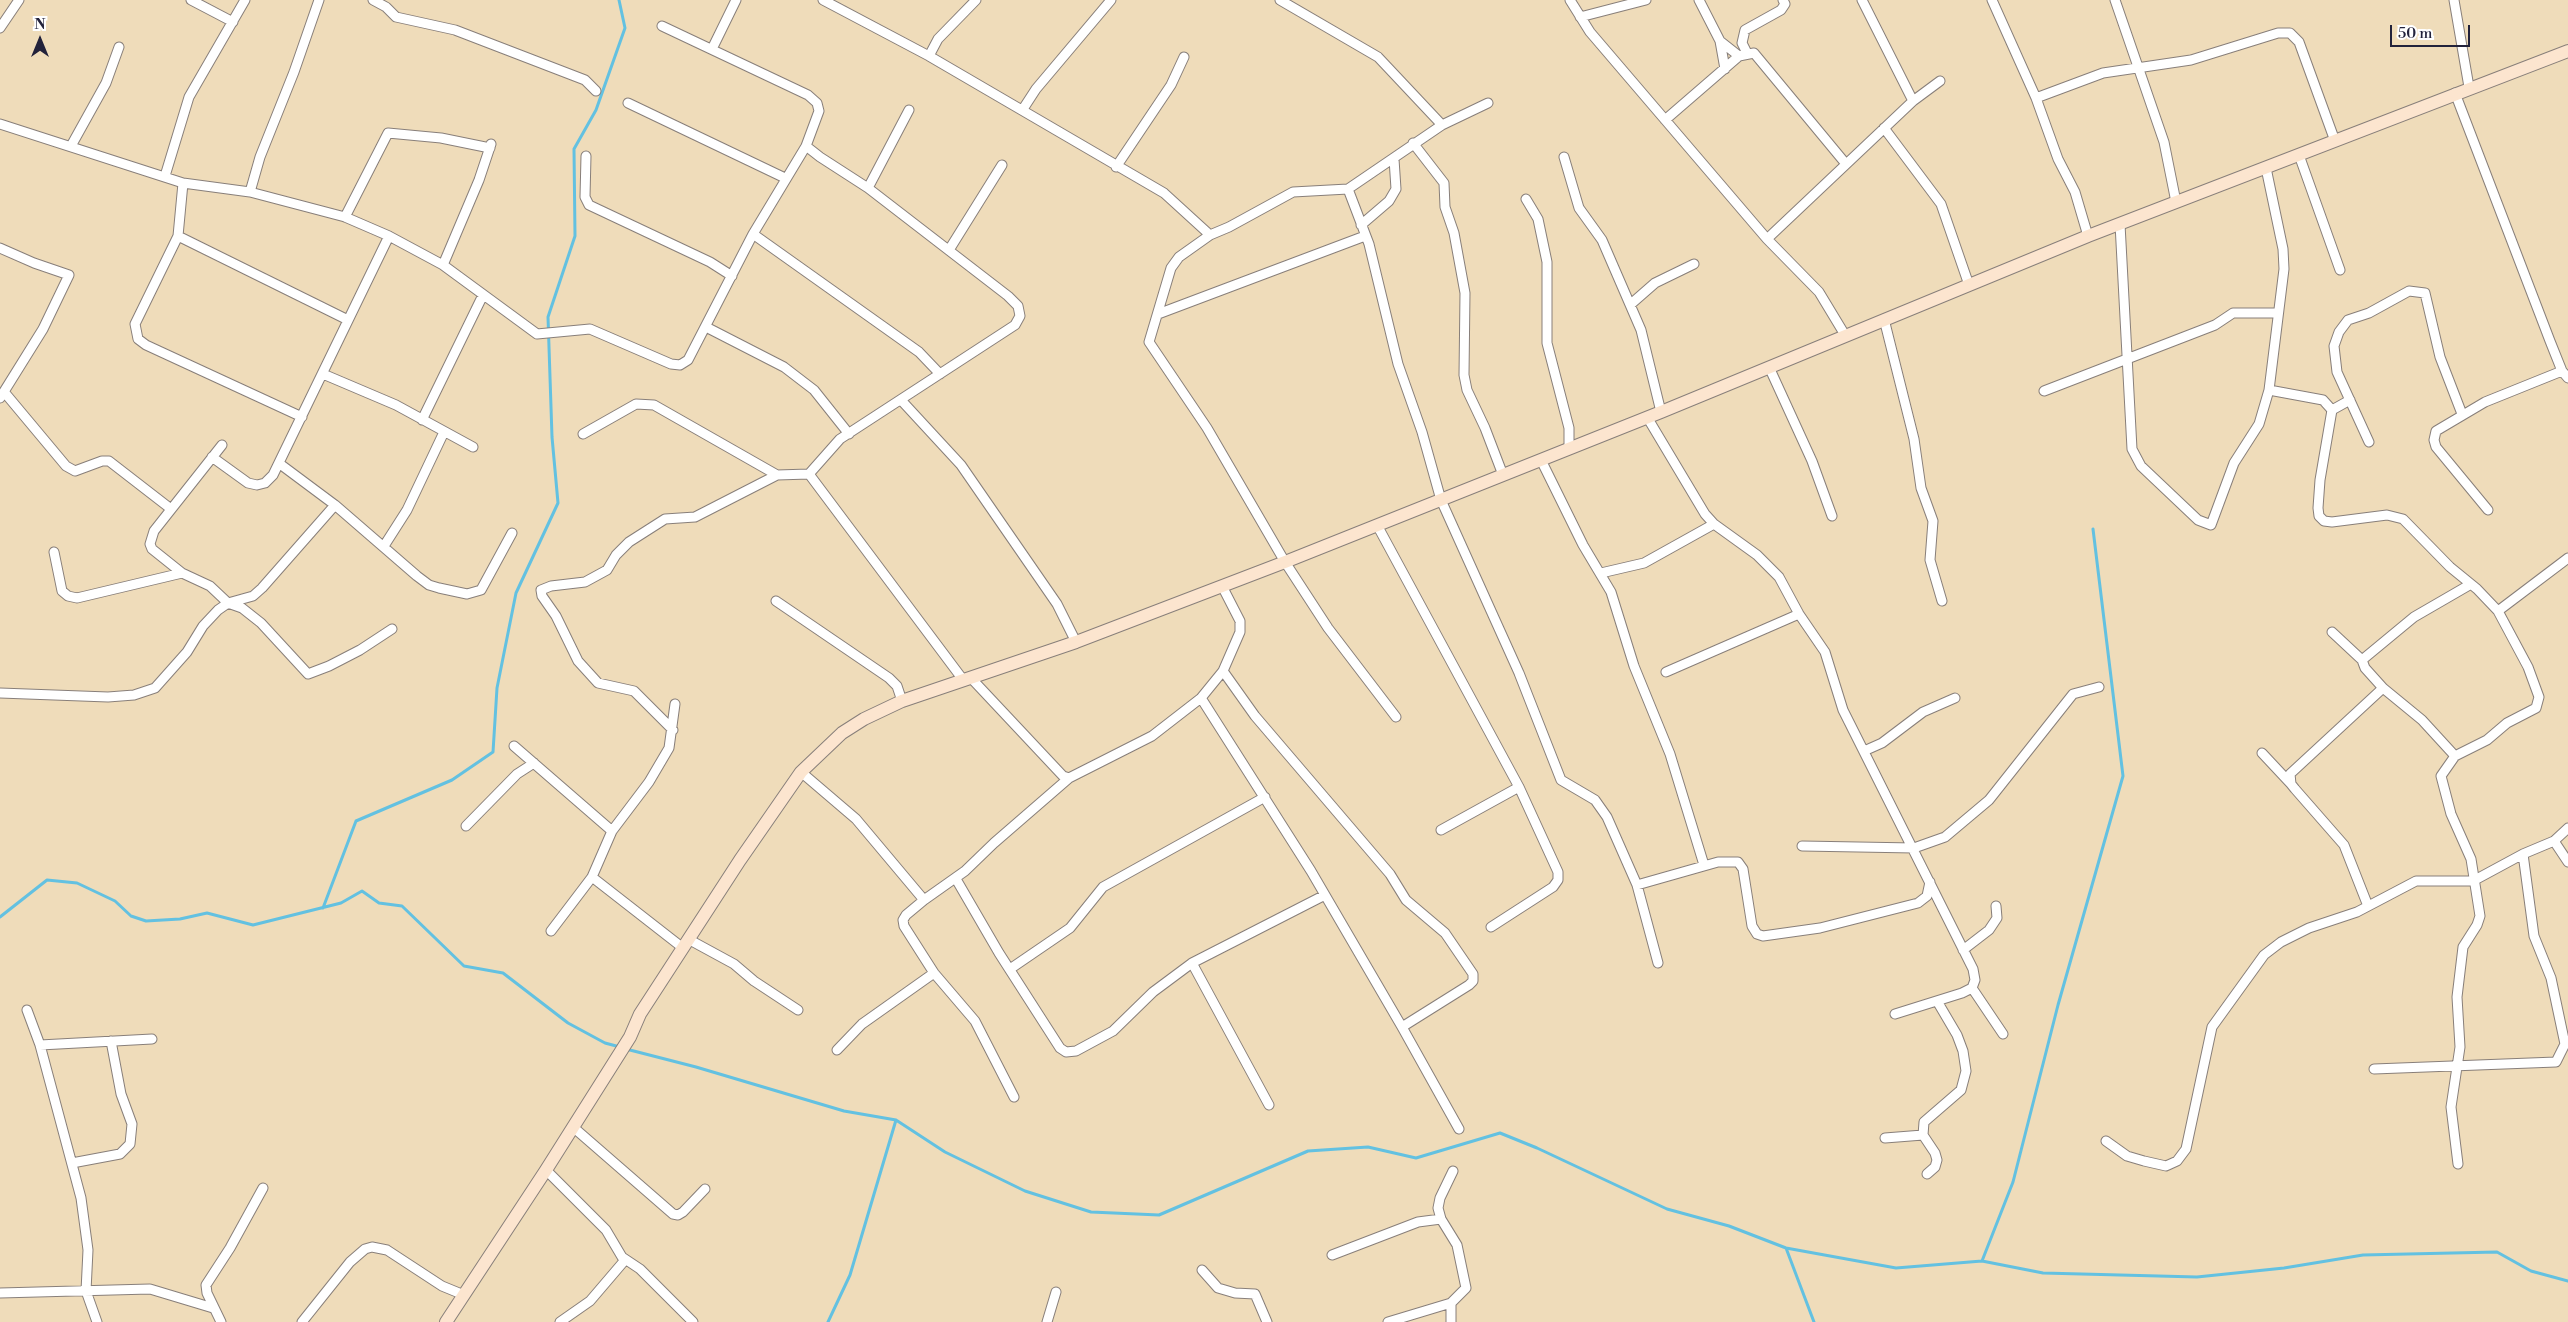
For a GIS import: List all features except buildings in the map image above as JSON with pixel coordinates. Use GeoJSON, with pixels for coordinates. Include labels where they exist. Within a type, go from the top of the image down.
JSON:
{"type":"FeatureCollection","features":[{"type":"Feature","properties":{"kind":"main road"},"geometry":{"type":"LineString","coordinates":[[446,1322],[614,1063],[630,1037],[640,1014],[685,944],[802,772],[842,733],[864,719],[902,701],[1076,642],[1377,526],[2088,236],[2568,51]]}},
{"type":"Feature","properties":{"kind":"street"},"geometry":{"type":"LineString","coordinates":[[0,28],[19,0]]}},
{"type":"Feature","properties":{"kind":"street"},"geometry":{"type":"LineString","coordinates":[[191,0],[234,22]]}},
{"type":"Feature","properties":{"kind":"street"},"geometry":{"type":"LineString","coordinates":[[165,176],[189,97],[245,0]]}},
{"type":"Feature","properties":{"kind":"street"},"geometry":{"type":"LineString","coordinates":[[250,192],[260,157],[294,72],[318,0]]}},
{"type":"Feature","properties":{"kind":"street"},"geometry":{"type":"LineString","coordinates":[[373,0],[386,7],[396,17],[455,30],[585,80],[596,91]]}},
{"type":"Feature","properties":{"kind":"street"},"geometry":{"type":"LineString","coordinates":[[712,49],[736,0]]}},
{"type":"Feature","properties":{"kind":"street"},"geometry":{"type":"LineString","coordinates":[[823,0],[929,56],[1023,109],[1116,167],[1173,199],[1210,235]]}},
{"type":"Feature","properties":{"kind":"street"},"geometry":{"type":"LineString","coordinates":[[929,56],[938,39],[976,0]]}},
{"type":"Feature","properties":{"kind":"street"},"geometry":{"type":"LineString","coordinates":[[1023,109],[1036,89],[1111,0]]}},
{"type":"Feature","properties":{"kind":"street"},"geometry":{"type":"LineString","coordinates":[[1280,0],[1378,57],[1442,125]]}},
{"type":"Feature","properties":{"kind":"street"},"geometry":{"type":"LineString","coordinates":[[1570,0],[1590,32],[1665,120],[1767,239],[1819,292],[1845,335]]}},
{"type":"Feature","properties":{"kind":"street"},"geometry":{"type":"LineString","coordinates":[[1580,17],[1646,0]]}},
{"type":"Feature","properties":{"kind":"street"},"geometry":{"type":"LineString","coordinates":[[1699,0],[1720,41],[1725,69]]}},
{"type":"Feature","properties":{"kind":"street"},"geometry":{"type":"LineString","coordinates":[[1743,55],[1742,43],[1745,30],[1781,10],[1785,4],[1783,0]]}},
{"type":"Feature","properties":{"kind":"street"},"geometry":{"type":"LineString","coordinates":[[1862,0],[1913,100]]}},
{"type":"Feature","properties":{"kind":"street"},"geometry":{"type":"LineString","coordinates":[[1992,0],[2036,98],[2058,159],[2075,192],[2088,236]]}},
{"type":"Feature","properties":{"kind":"street"},"geometry":{"type":"LineString","coordinates":[[2114,0],[2164,142],[2176,202]]}},
{"type":"Feature","properties":{"kind":"street"},"geometry":{"type":"LineString","coordinates":[[2454,0],[2469,88]]}},
{"type":"Feature","properties":{"kind":"street"},"geometry":{"type":"LineString","coordinates":[[0,124],[183,182],[250,192],[345,217],[389,236],[443,265],[537,334],[590,329],[671,364],[680,365],[688,360],[752,234],[806,146],[819,111],[817,103],[808,95],[662,26]]}},
{"type":"Feature","properties":{"kind":"street"},"geometry":{"type":"LineString","coordinates":[[2036,98],[2091,76],[2138,70],[2191,60],[2278,33],[2290,33],[2299,42],[2335,141]]}},
{"type":"Feature","properties":{"kind":"street"},"geometry":{"type":"LineString","coordinates":[[1720,41],[1743,55]]}},
{"type":"Feature","properties":{"kind":"street"},"geometry":{"type":"LineString","coordinates":[[71,146],[106,83],[119,48]]}},
{"type":"Feature","properties":{"kind":"street"},"geometry":{"type":"LineString","coordinates":[[1665,120],[1743,55],[1754,53],[1846,164]]}},
{"type":"Feature","properties":{"kind":"street"},"geometry":{"type":"LineString","coordinates":[[1116,167],[1171,85],[1184,57]]}},
{"type":"Feature","properties":{"kind":"street"},"geometry":{"type":"LineString","coordinates":[[1767,239],[1913,100],[1940,81]]}},
{"type":"Feature","properties":{"kind":"street"},"geometry":{"type":"LineString","coordinates":[[2455,93],[2565,375],[2462,414],[2436,431],[2434,440],[2458,474],[2488,510]]}},
{"type":"Feature","properties":{"kind":"street"},"geometry":{"type":"LineString","coordinates":[[628,103],[785,178]]}},
{"type":"Feature","properties":{"kind":"street"},"geometry":{"type":"LineString","coordinates":[[1396,717],[1328,628],[1285,562],[1207,428],[1149,342],[1171,268],[1179,257],[1210,235],[1229,227],[1293,192],[1348,189],[1442,125],[1488,103]]}},
{"type":"Feature","properties":{"kind":"street"},"geometry":{"type":"LineString","coordinates":[[868,188],[909,110]]}},
{"type":"Feature","properties":{"kind":"street"},"geometry":{"type":"LineString","coordinates":[[1884,128],[1941,204],[1969,285]]}},
{"type":"Feature","properties":{"kind":"street"},"geometry":{"type":"LineString","coordinates":[[345,217],[388,133],[490,145],[479,180],[443,265]]}},
{"type":"Feature","properties":{"kind":"street"},"geometry":{"type":"LineString","coordinates":[[1413,143],[1444,183],[1445,206],[1454,233],[1465,293],[1464,375],[1467,390],[1486,428],[1502,475]]}},
{"type":"Feature","properties":{"kind":"street"},"geometry":{"type":"LineString","coordinates":[[673,730],[634,691],[598,683],[578,660],[556,616],[542,596],[541,590],[585,582],[607,570],[616,554],[629,542],[665,519],[695,517],[777,475],[809,474],[828,450],[849,434],[1015,325],[1020,316],[1018,306],[1008,296],[868,188],[820,158],[806,146]]}},
{"type":"Feature","properties":{"kind":"street"},"geometry":{"type":"LineString","coordinates":[[2299,155],[2340,270]]}},
{"type":"Feature","properties":{"kind":"street"},"geometry":{"type":"LineString","coordinates":[[586,156],[585,197],[588,205],[710,262],[732,276]]}},
{"type":"Feature","properties":{"kind":"street"},"geometry":{"type":"LineString","coordinates":[[1564,158],[1579,208],[1602,240],[1631,304],[1647,349],[1660,412]]}},
{"type":"Feature","properties":{"kind":"street"},"geometry":{"type":"LineString","coordinates":[[1361,225],[1389,201],[1396,189],[1394,159]]}},
{"type":"Feature","properties":{"kind":"street"},"geometry":{"type":"LineString","coordinates":[[949,250],[1002,165]]}},
{"type":"Feature","properties":{"kind":"street"},"geometry":{"type":"LineString","coordinates":[[2120,224],[2132,449],[2141,466],[2198,520],[2211,525],[2234,463],[2259,424],[2269,390],[2277,313],[2284,286],[2284,269],[2283,249],[2266,168]]}},
{"type":"Feature","properties":{"kind":"street"},"geometry":{"type":"LineString","coordinates":[[183,182],[178,236],[135,324],[138,339],[146,345],[302,417]]}},
{"type":"Feature","properties":{"kind":"street"},"geometry":{"type":"LineString","coordinates":[[1348,189],[1374,260],[1398,364],[1422,432],[1441,500],[1511,655],[1561,780],[1594,800],[1601,807],[1637,885],[1658,963]]}},
{"type":"Feature","properties":{"kind":"street"},"geometry":{"type":"LineString","coordinates":[[1526,199],[1538,219],[1547,262],[1547,343],[1569,428],[1569,449]]}},
{"type":"Feature","properties":{"kind":"street"},"geometry":{"type":"LineString","coordinates":[[752,234],[919,352],[940,374]]}},
{"type":"Feature","properties":{"kind":"street"},"geometry":{"type":"LineString","coordinates":[[178,236],[348,320]]}},
{"type":"Feature","properties":{"kind":"street"},"geometry":{"type":"LineString","coordinates":[[212,457],[248,483],[257,485],[265,483],[280,464],[389,236]]}},
{"type":"Feature","properties":{"kind":"street"},"geometry":{"type":"LineString","coordinates":[[1158,314],[1365,236]]}},
{"type":"Feature","properties":{"kind":"street"},"geometry":{"type":"LineString","coordinates":[[0,248],[69,275],[43,329],[3,396],[66,466],[75,471],[102,461],[109,461],[171,509]]}},
{"type":"Feature","properties":{"kind":"street"},"geometry":{"type":"LineString","coordinates":[[1631,304],[1655,283],[1694,264]]}},
{"type":"Feature","properties":{"kind":"street"},"geometry":{"type":"LineString","coordinates":[[2370,442],[2337,372],[2334,346],[2339,332],[2348,320],[2369,313],[2410,291],[2425,293],[2440,357],[2462,414]]}},
{"type":"Feature","properties":{"kind":"street"},"geometry":{"type":"LineString","coordinates":[[422,420],[483,295]]}},
{"type":"Feature","properties":{"kind":"street"},"geometry":{"type":"LineString","coordinates":[[2044,391],[2215,325],[2233,313],[2277,313]]}},
{"type":"Feature","properties":{"kind":"street"},"geometry":{"type":"LineString","coordinates":[[1884,319],[1914,438],[1923,496],[1934,521],[1930,560],[1942,601]]}},
{"type":"Feature","properties":{"kind":"street"},"geometry":{"type":"LineString","coordinates":[[706,327],[784,367],[814,390],[849,434]]}},
{"type":"Feature","properties":{"kind":"street"},"geometry":{"type":"LineString","coordinates":[[1769,367],[1812,461],[1832,516]]}},
{"type":"Feature","properties":{"kind":"street"},"geometry":{"type":"LineString","coordinates":[[323,374],[396,405],[473,447]]}},
{"type":"Feature","properties":{"kind":"street"},"geometry":{"type":"LineString","coordinates":[[2269,390],[2322,400],[2332,410]]}},
{"type":"Feature","properties":{"kind":"street"},"geometry":{"type":"LineString","coordinates":[[901,400],[960,465],[1057,604],[1076,642]]}},
{"type":"Feature","properties":{"kind":"street"},"geometry":{"type":"LineString","coordinates":[[2332,410],[2350,400]]}},
{"type":"Feature","properties":{"kind":"street"},"geometry":{"type":"LineString","coordinates":[[583,434],[636,404],[654,405],[777,475]]}},
{"type":"Feature","properties":{"kind":"street"},"geometry":{"type":"LineString","coordinates":[[2332,410],[2320,480],[2319,516],[2324,521],[2332,522],[2395,515],[2403,519],[2450,567],[2471,584],[2498,611],[2528,667],[2539,697],[2538,706],[2507,723],[2487,740],[2455,756],[2446,767],[2442,776],[2442,783],[2461,840],[2471,858],[2473,881],[2480,916],[2477,925],[2463,947],[2457,997],[2460,1047],[2459,1064],[2451,1107],[2458,1164]]}},
{"type":"Feature","properties":{"kind":"street"},"geometry":{"type":"LineString","coordinates":[[1647,417],[1714,524],[1770,567],[1779,577],[1799,614],[1825,652],[1843,710],[1914,848],[1972,969],[1975,980],[1972,988],[1896,1014]]}},
{"type":"Feature","properties":{"kind":"street"},"geometry":{"type":"LineString","coordinates":[[384,546],[407,510],[444,432]]}},
{"type":"Feature","properties":{"kind":"street"},"geometry":{"type":"LineString","coordinates":[[222,444],[154,531],[150,544],[152,549],[182,573],[210,586],[228,603],[242,608],[261,624],[308,674],[352,654],[392,629]]}},
{"type":"Feature","properties":{"kind":"street"},"geometry":{"type":"LineString","coordinates":[[1541,460],[1583,544],[1611,592],[1634,666],[1670,754],[1704,865]]}},
{"type":"Feature","properties":{"kind":"street"},"geometry":{"type":"LineString","coordinates":[[280,464],[335,505],[429,585],[467,594],[481,590],[512,533]]}},
{"type":"Feature","properties":{"kind":"street"},"geometry":{"type":"LineString","coordinates":[[809,474],[967,679],[1063,776],[1069,778]]}},
{"type":"Feature","properties":{"kind":"street"},"geometry":{"type":"LineString","coordinates":[[0,693],[108,697],[146,692],[155,688],[166,678],[187,652],[203,626],[228,603],[253,596],[262,588],[335,505]]}},
{"type":"Feature","properties":{"kind":"street"},"geometry":{"type":"LineString","coordinates":[[1601,573],[1644,563],[1714,524]]}},
{"type":"Feature","properties":{"kind":"street"},"geometry":{"type":"LineString","coordinates":[[1377,526],[1519,788],[1558,872],[1558,880],[1553,887],[1491,927]]}},
{"type":"Feature","properties":{"kind":"street"},"geometry":{"type":"LineString","coordinates":[[54,552],[62,590],[68,596],[77,598],[182,573]]}},
{"type":"Feature","properties":{"kind":"street"},"geometry":{"type":"LineString","coordinates":[[2498,611],[2568,558]]}},
{"type":"Feature","properties":{"kind":"street"},"geometry":{"type":"LineString","coordinates":[[2362,660],[2414,617],[2471,584]]}},
{"type":"Feature","properties":{"kind":"street"},"geometry":{"type":"LineString","coordinates":[[1014,1097],[976,1021],[934,974],[904,926],[906,915],[924,900],[956,879],[1069,778],[1152,736],[1201,698],[1223,671],[1240,632],[1240,621],[1222,586]]}},
{"type":"Feature","properties":{"kind":"street"},"geometry":{"type":"LineString","coordinates":[[776,601],[889,678],[897,686],[902,701]]}},
{"type":"Feature","properties":{"kind":"street"},"geometry":{"type":"LineString","coordinates":[[1666,672],[1799,614]]}},
{"type":"Feature","properties":{"kind":"street"},"geometry":{"type":"LineString","coordinates":[[2332,632],[2362,660],[2382,688],[2417,715],[2455,756]]}},
{"type":"Feature","properties":{"kind":"street"},"geometry":{"type":"LineString","coordinates":[[1223,671],[1255,716],[1384,867],[1406,900],[1445,934],[1473,974],[1474,981],[1469,985],[1402,1027]]}},
{"type":"Feature","properties":{"kind":"street"},"geometry":{"type":"LineString","coordinates":[[1802,846],[1914,848],[1945,837],[1979,809],[2019,763],[2039,735],[2073,694],[2099,687]]}},
{"type":"Feature","properties":{"kind":"street"},"geometry":{"type":"LineString","coordinates":[[2291,784],[2290,774],[2296,767],[2382,688]]}},
{"type":"Feature","properties":{"kind":"street"},"geometry":{"type":"LineString","coordinates":[[1201,698],[1265,797],[1402,1027],[1459,1129]]}},
{"type":"Feature","properties":{"kind":"street"},"geometry":{"type":"LineString","coordinates":[[1864,751],[1882,742],[1923,712],[1955,698]]}},
{"type":"Feature","properties":{"kind":"street"},"geometry":{"type":"LineString","coordinates":[[550,931],[592,877],[612,831],[649,782],[669,748],[673,730],[675,704]]}},
{"type":"Feature","properties":{"kind":"street"},"geometry":{"type":"LineString","coordinates":[[514,746],[612,831]]}},
{"type":"Feature","properties":{"kind":"street"},"geometry":{"type":"LineString","coordinates":[[2262,753],[2344,845],[2368,906]]}},
{"type":"Feature","properties":{"kind":"street"},"geometry":{"type":"LineString","coordinates":[[466,826],[517,774],[534,763]]}},
{"type":"Feature","properties":{"kind":"street"},"geometry":{"type":"LineString","coordinates":[[802,772],[856,819],[924,900]]}},
{"type":"Feature","properties":{"kind":"street"},"geometry":{"type":"LineString","coordinates":[[1441,830],[1519,788]]}},
{"type":"Feature","properties":{"kind":"street"},"geometry":{"type":"LineString","coordinates":[[1010,969],[1070,928],[1103,887],[1265,797]]}},
{"type":"Feature","properties":{"kind":"street"},"geometry":{"type":"LineString","coordinates":[[2106,1141],[2127,1156],[2144,1161],[2166,1166],[2177,1161],[2186,1149],[2212,1027],[2264,956],[2281,942],[2309,928],[2368,906],[2416,881],[2473,881],[2523,854],[2554,841],[2568,828]]}},
{"type":"Feature","properties":{"kind":"street"},"geometry":{"type":"LineString","coordinates":[[2554,841],[2568,862]]}},
{"type":"Feature","properties":{"kind":"street"},"geometry":{"type":"LineString","coordinates":[[2374,1069],[2459,1064],[2556,1062],[2565,1044],[2551,978],[2534,936],[2523,854]]}},
{"type":"Feature","properties":{"kind":"street"},"geometry":{"type":"LineString","coordinates":[[1637,885],[1704,865],[1732,861],[1742,865],[1752,926],[1757,934],[1763,936],[1820,928],[1918,903],[1927,896],[1930,882]]}},
{"type":"Feature","properties":{"kind":"street"},"geometry":{"type":"LineString","coordinates":[[592,877],[685,944],[734,964],[754,981],[798,1010]]}},
{"type":"Feature","properties":{"kind":"street"},"geometry":{"type":"LineString","coordinates":[[956,879],[1060,1048],[1066,1052],[1076,1050],[1113,1032],[1158,988],[1192,963],[1323,896]]}},
{"type":"Feature","properties":{"kind":"street"},"geometry":{"type":"LineString","coordinates":[[1963,950],[1989,930],[1997,918],[1996,906]]}},
{"type":"Feature","properties":{"kind":"street"},"geometry":{"type":"LineString","coordinates":[[1192,963],[1269,1105]]}},
{"type":"Feature","properties":{"kind":"street"},"geometry":{"type":"LineString","coordinates":[[837,1050],[862,1024],[934,974]]}},
{"type":"Feature","properties":{"kind":"street"},"geometry":{"type":"LineString","coordinates":[[1972,988],[2003,1034]]}},
{"type":"Feature","properties":{"kind":"street"},"geometry":{"type":"LineString","coordinates":[[1927,1174],[1935,1166],[1937,1160],[1935,1153],[1923,1135],[1924,1122],[1960,1090],[1966,1071],[1963,1051],[1957,1035],[1937,1001]]}},
{"type":"Feature","properties":{"kind":"street"},"geometry":{"type":"LineString","coordinates":[[27,1010],[40,1045],[81,1198],[87,1242],[86,1290],[97,1322]]}},
{"type":"Feature","properties":{"kind":"street"},"geometry":{"type":"LineString","coordinates":[[40,1045],[152,1039]]}},
{"type":"Feature","properties":{"kind":"street"},"geometry":{"type":"LineString","coordinates":[[72,1163],[120,1154],[130,1144],[132,1124],[121,1094],[111,1041]]}},
{"type":"Feature","properties":{"kind":"street"},"geometry":{"type":"LineString","coordinates":[[573,1126],[673,1214],[678,1215],[683,1212],[705,1189]]}},
{"type":"Feature","properties":{"kind":"street"},"geometry":{"type":"LineString","coordinates":[[1885,1138],[1923,1135]]}},
{"type":"Feature","properties":{"kind":"street"},"geometry":{"type":"LineString","coordinates":[[546,1170],[606,1230],[625,1260],[640,1269],[693,1322]]}},
{"type":"Feature","properties":{"kind":"street"},"geometry":{"type":"LineString","coordinates":[[1388,1322],[1452,1303],[1464,1293],[1466,1280],[1457,1245],[1441,1219],[1438,1208],[1440,1198],[1453,1171]]}},
{"type":"Feature","properties":{"kind":"street"},"geometry":{"type":"LineString","coordinates":[[221,1322],[206,1293],[208,1278],[225,1257],[263,1188]]}},
{"type":"Feature","properties":{"kind":"street"},"geometry":{"type":"LineString","coordinates":[[1332,1255],[1418,1222],[1441,1219]]}},
{"type":"Feature","properties":{"kind":"street"},"geometry":{"type":"LineString","coordinates":[[302,1322],[350,1262],[364,1249],[372,1247],[387,1250],[442,1286],[464,1295]]}},
{"type":"Feature","properties":{"kind":"street"},"geometry":{"type":"LineString","coordinates":[[560,1322],[590,1301],[625,1260]]}},
{"type":"Feature","properties":{"kind":"street"},"geometry":{"type":"LineString","coordinates":[[1202,1270],[1218,1288],[1235,1293],[1255,1294],[1267,1322]]}},
{"type":"Feature","properties":{"kind":"street"},"geometry":{"type":"LineString","coordinates":[[0,1293],[150,1289],[213,1308]]}},
{"type":"Feature","properties":{"kind":"street"},"geometry":{"type":"LineString","coordinates":[[1047,1322],[1056,1292]]}},
{"type":"Feature","properties":{"kind":"street"},"geometry":{"type":"LineString","coordinates":[[1451,1322],[1452,1303]]}},
{"type":"Feature","properties":{"kind":"waterway"},"geometry":{"type":"LineString","coordinates":[[323,908],[356,821],[452,780],[493,752],[497,688],[516,593],[558,503],[552,437],[548,317],[575,236],[574,149],[596,110],[625,28],[619,0]]}},
{"type":"Feature","properties":{"kind":"waterway"},"geometry":{"type":"LineString","coordinates":[[1982,1261],[2013,1182],[2058,1005],[2123,776],[2093,529]]}},
{"type":"Feature","properties":{"kind":"waterway"},"geometry":{"type":"LineString","coordinates":[[0,917],[47,880],[77,883],[115,901],[131,916],[146,921],[180,919],[207,913],[253,925],[341,903],[362,891],[379,903],[402,906],[464,966],[503,973],[568,1023],[605,1043],[620,1047]]}},
{"type":"Feature","properties":{"kind":"waterway"},"geometry":{"type":"LineString","coordinates":[[626,1049],[696,1067],[844,1111],[896,1120],[945,1152],[1025,1191],[1091,1212],[1159,1215],[1308,1151],[1368,1147],[1416,1158],[1500,1133],[1537,1148],[1667,1209],[1729,1226],[1786,1248],[1896,1268],[1982,1261],[2043,1273],[2197,1277],[2284,1268],[2363,1255],[2497,1252],[2531,1271],[2568,1281]]}},
{"type":"Feature","properties":{"kind":"waterway"},"geometry":{"type":"LineString","coordinates":[[828,1322],[850,1275],[896,1120]]}},
{"type":"Feature","properties":{"kind":"waterway"},"geometry":{"type":"LineString","coordinates":[[1786,1248],[1814,1322]]}}]}
